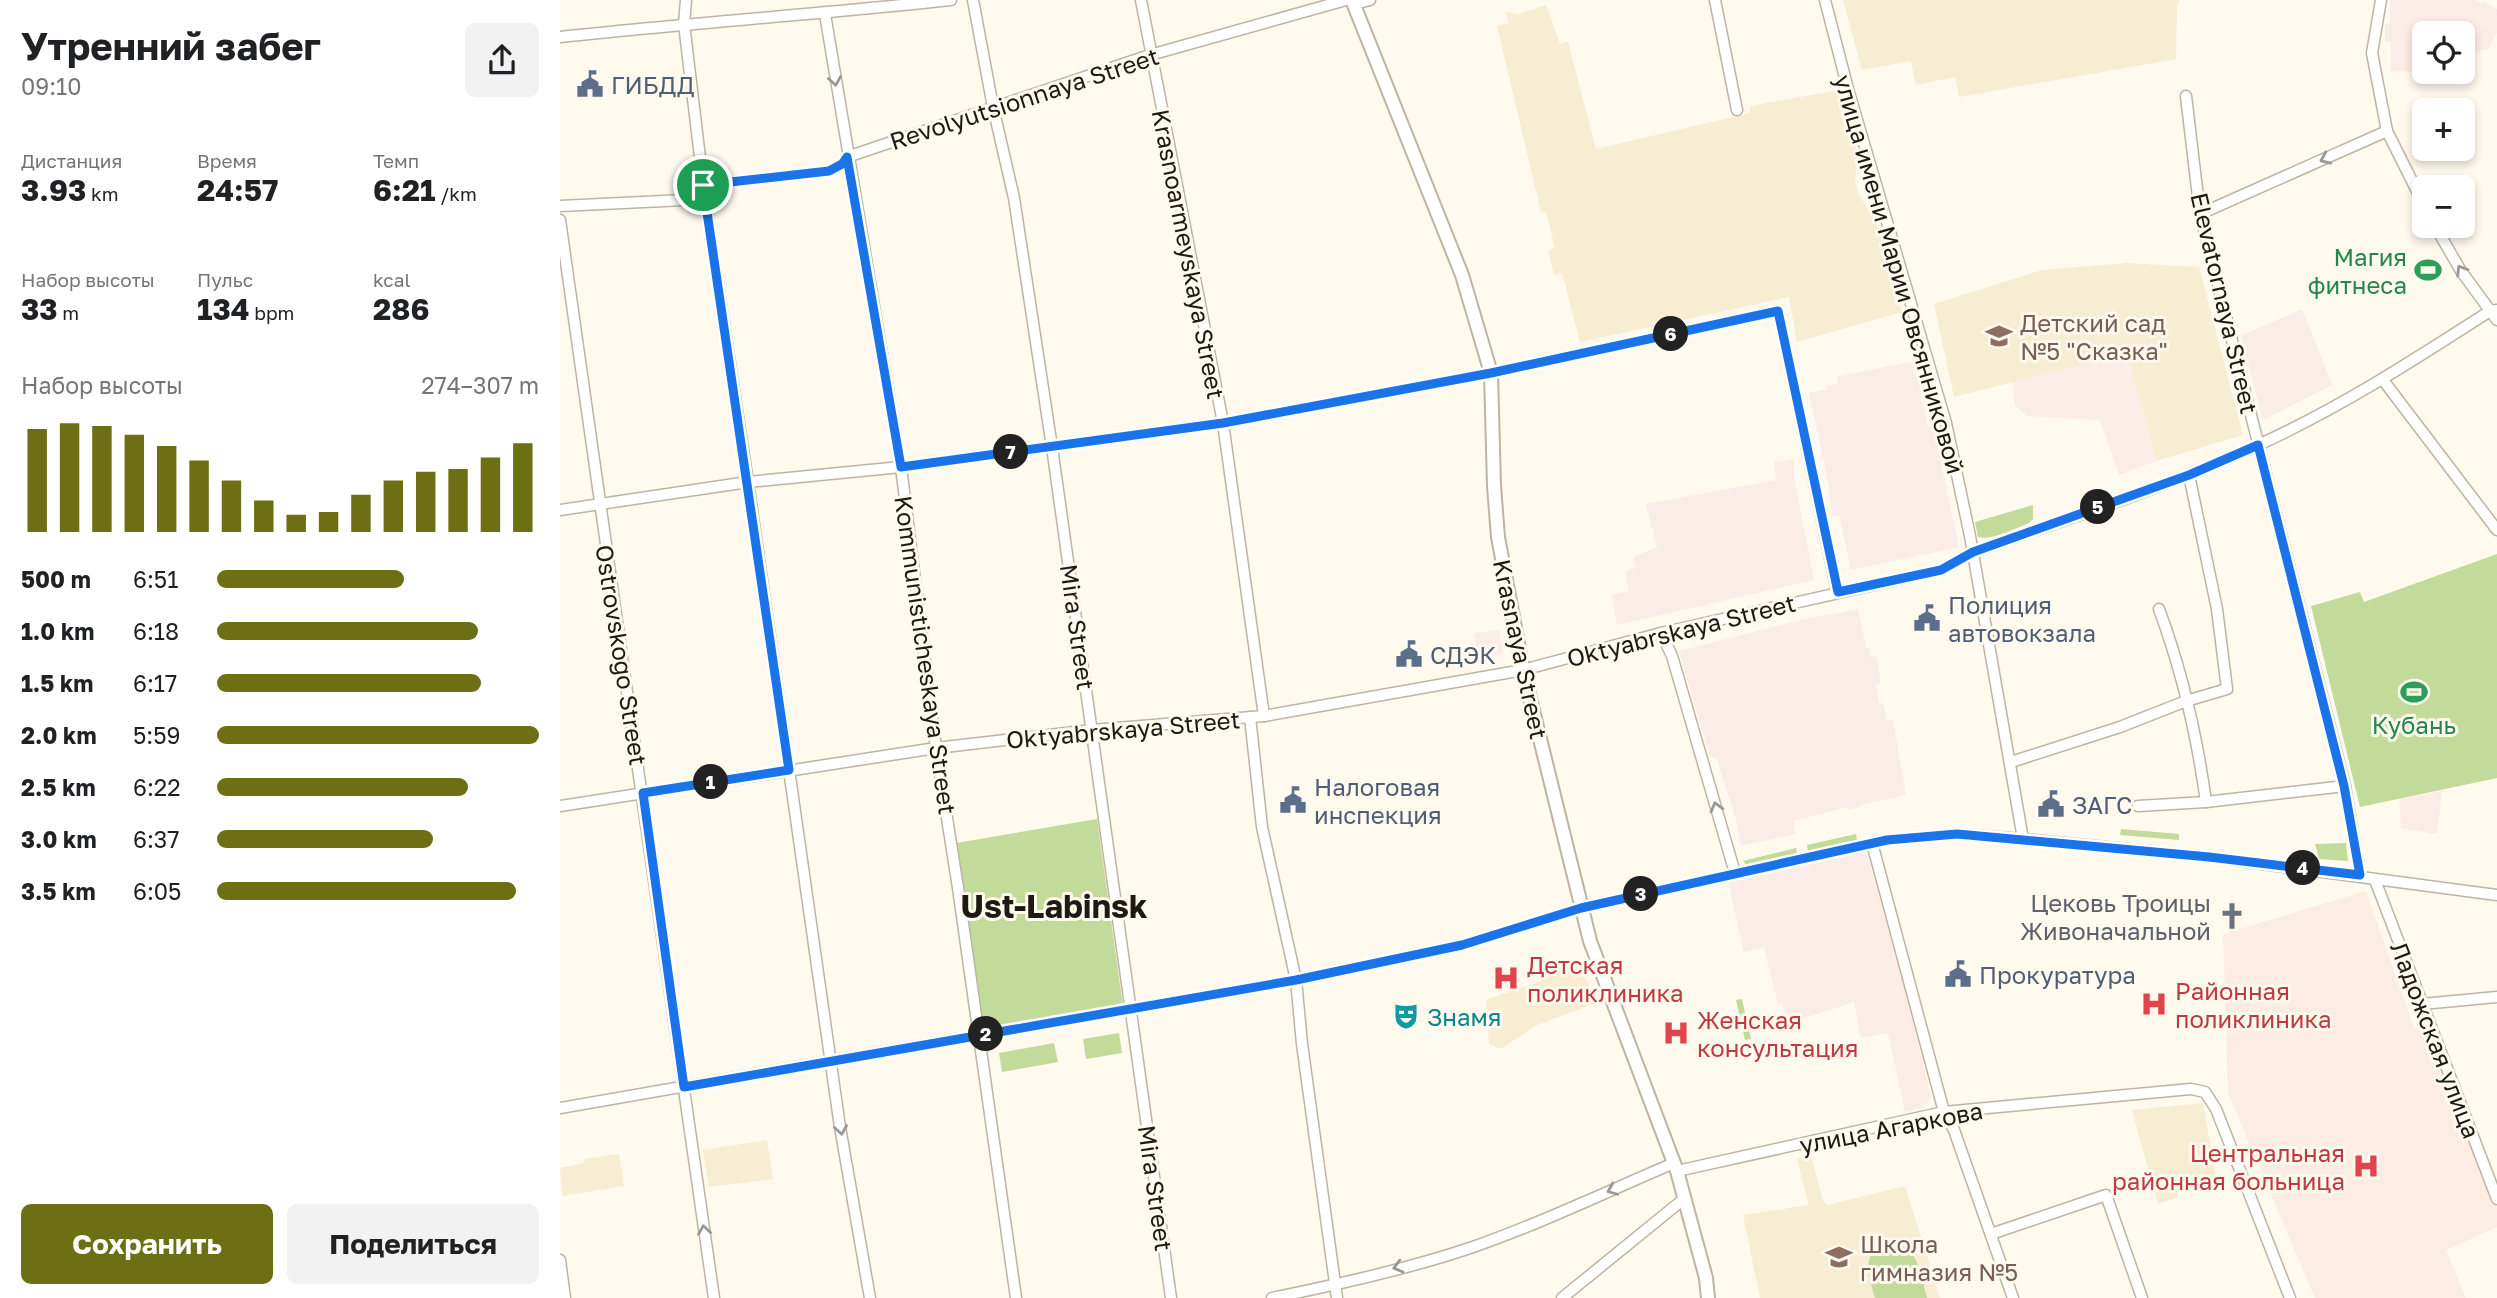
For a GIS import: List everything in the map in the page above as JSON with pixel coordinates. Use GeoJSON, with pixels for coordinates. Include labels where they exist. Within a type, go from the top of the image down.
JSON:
{"type":"FeatureCollection","features":[{"type":"Feature","properties":{"kind":"main road","name":"Krasnaya Street"},"geometry":{"type":"LineString","coordinates":[[1351,1],[1462,275],[1491,373],[1498,537],[1523,670],[1590,941],[1676,1167],[1706,1278],[1708,1298]]}},
{"type":"Feature","properties":{"kind":"street"},"geometry":{"type":"LineString","coordinates":[[686,0],[684,24],[703,185],[831,1062],[870,1298]]}},
{"type":"Feature","properties":{"kind":"street"},"geometry":{"type":"LineString","coordinates":[[560,37],[684,24],[825,14],[857,5],[951,0]]}},
{"type":"Feature","properties":{"kind":"street","name":"Mira Street"},"geometry":{"type":"LineString","coordinates":[[974,0],[993,107],[1014,198],[1052,447],[1171,1298]]}},
{"type":"Feature","properties":{"kind":"street","name":"Krasnoarmeyskaya Street"},"geometry":{"type":"LineString","coordinates":[[1141,0],[1223,423],[1264,716]]}},
{"type":"Feature","properties":{"kind":"street","name":"Revolyutsionnaya Street"},"geometry":{"type":"LineString","coordinates":[[703,185],[829,171],[842,164],[847,157],[1150,55],[1351,1],[1370,0]]}},
{"type":"Feature","properties":{"kind":"street"},"geometry":{"type":"LineString","coordinates":[[1715,0],[1737,110]]}},
{"type":"Feature","properties":{"kind":"street","name":"улица имени Марии Овсянниковой"},"geometry":{"type":"LineString","coordinates":[[1825,0],[1946,423],[1973,552],[2023,839]]}},
{"type":"Feature","properties":{"kind":"street"},"geometry":{"type":"LineString","coordinates":[[2381,0],[2372,53],[2387,131],[2412,181]]}},
{"type":"Feature","properties":{"kind":"street","name":"Kommunisticheskaya Street"},"geometry":{"type":"LineString","coordinates":[[825,14],[901,467],[936,748],[1016,1298]]}},
{"type":"Feature","properties":{"kind":"street","name":"Elevatornaya Street"},"geometry":{"type":"LineString","coordinates":[[2186,96],[2200,214],[2344,786],[2360,875]]}},
{"type":"Feature","properties":{"kind":"street"},"geometry":{"type":"LineString","coordinates":[[2200,214],[2387,131]]}},
{"type":"Feature","properties":{"kind":"street"},"geometry":{"type":"LineString","coordinates":[[560,206],[705,199]]}},
{"type":"Feature","properties":{"kind":"street","name":"Ostrovskogo Street"},"geometry":{"type":"LineString","coordinates":[[560,220],[598,504],[643,793],[714,1298]]}},
{"type":"Feature","properties":{"kind":"street"},"geometry":{"type":"LineString","coordinates":[[2442,238],[2461,271],[2495,314]]}},
{"type":"Feature","properties":{"kind":"street"},"geometry":{"type":"LineString","coordinates":[[560,510],[748,482],[901,467],[1223,423],[1491,373],[1778,311],[1838,592]]}},
{"type":"Feature","properties":{"kind":"street","name":"Oktyabrskaya Street"},"geometry":{"type":"LineString","coordinates":[[560,806],[936,748],[1092,730],[1264,716],[1523,670],[1661,632],[1941,570],[1973,552],[2189,475],[2258,445],[2383,380],[2495,314]]}},
{"type":"Feature","properties":{"kind":"street"},"geometry":{"type":"LineString","coordinates":[[2383,380],[2497,530]]}},
{"type":"Feature","properties":{"kind":"street"},"geometry":{"type":"LineString","coordinates":[[2011,762],[2227,689],[2217,609],[2189,475]]}},
{"type":"Feature","properties":{"kind":"street"},"geometry":{"type":"LineString","coordinates":[[2159,609],[2174,651],[2200,755],[2206,802]]}},
{"type":"Feature","properties":{"kind":"street"},"geometry":{"type":"LineString","coordinates":[[1661,632],[1672,656],[1735,873]]}},
{"type":"Feature","properties":{"kind":"street"},"geometry":{"type":"LineString","coordinates":[[1250,717],[1262,827],[1296,980],[1302,1044],[1337,1298]]}},
{"type":"Feature","properties":{"kind":"street"},"geometry":{"type":"LineString","coordinates":[[2138,806],[2206,802],[2344,786]]}},
{"type":"Feature","properties":{"kind":"street"},"geometry":{"type":"LineString","coordinates":[[560,1108],[1296,980],[1462,945],[1581,908],[1872,843],[1957,834],[2023,839],[2209,857],[2497,895]]}},
{"type":"Feature","properties":{"kind":"street"},"geometry":{"type":"LineString","coordinates":[[1872,843],[1944,1112],[1954,1130],[2013,1298]]}},
{"type":"Feature","properties":{"kind":"street","name":"Ладожская улица"},"geometry":{"type":"LineString","coordinates":[[2375,880],[2497,1199]]}},
{"type":"Feature","properties":{"kind":"street"},"geometry":{"type":"LineString","coordinates":[[2423,1007],[2497,997]]}},
{"type":"Feature","properties":{"kind":"street","name":"улица Агаркова"},"geometry":{"type":"LineString","coordinates":[[1272,1298],[1335,1285],[1471,1247],[1676,1167],[1944,1112],[2191,1089],[2205,1092],[2216,1109],[2290,1298]]}},
{"type":"Feature","properties":{"kind":"street"},"geometry":{"type":"LineString","coordinates":[[1991,1234],[2106,1195],[2142,1298]]}},
{"type":"Feature","properties":{"kind":"street"},"geometry":{"type":"LineString","coordinates":[[1562,1298],[1685,1198]]}},
{"type":"Feature","properties":{"kind":"street"},"geometry":{"type":"LineString","coordinates":[[560,1260],[565,1298]]}},
{"type":"Feature","properties":{"kind":"shaded area"},"geometry":{"type":"Polygon","coordinates":[[[1843,0],[2180,0],[2177,6],[2176,59],[1959,97],[1955,77],[1916,85],[1911,61],[1862,70],[1843,0]]]}},
{"type":"Feature","properties":{"kind":"shaded area"},"geometry":{"type":"Polygon","coordinates":[[[2390,0],[2474,0],[2497,9],[2497,32],[2488,49],[2475,52],[2475,21],[2412,21],[2412,72],[2391,71],[2391,42],[2385,42],[2385,24],[2390,23],[2390,0]]]}},
{"type":"Feature","properties":{"kind":"shaded area"},"geometry":{"type":"Polygon","coordinates":[[[1546,5],[1560,44],[1568,42],[1596,149],[1750,113],[1750,106],[1839,90],[1858,157],[1855,179],[1858,193],[1877,224],[1902,312],[1797,342],[1789,297],[1580,342],[1562,273],[1554,275],[1548,251],[1555,248],[1546,212],[1541,212],[1497,26],[1509,23],[1505,12],[1519,14],[1546,5]]]}},
{"type":"Feature","properties":{"kind":"shaded area"},"geometry":{"type":"Polygon","coordinates":[[[2127,263],[2199,267],[2243,435],[2156,461],[2127,353],[1954,397],[1934,304],[2042,270],[2127,263]]]}},
{"type":"Feature","properties":{"kind":"shaded area"},"geometry":{"type":"Polygon","coordinates":[[[2302,309],[2332,385],[2263,420],[2241,336],[2302,309]]]}},
{"type":"Feature","properties":{"kind":"shaded area"},"geometry":{"type":"Polygon","coordinates":[[[2127,353],[2156,461],[2119,475],[2100,420],[2027,416],[2015,405],[2012,382],[2127,353]]]}},
{"type":"Feature","properties":{"kind":"shaded area"},"geometry":{"type":"Polygon","coordinates":[[[1914,361],[1928,427],[1933,427],[1959,547],[1851,570],[1839,515],[1833,516],[1809,393],[1838,384],[1837,377],[1914,361]]]}},
{"type":"Feature","properties":{"kind":"shaded area"},"geometry":{"type":"Polygon","coordinates":[[[1794,459],[1794,478],[1814,580],[1617,625],[1611,595],[1629,591],[1625,571],[1636,568],[1633,557],[1657,547],[1646,504],[1776,480],[1774,462],[1794,459]]]}},
{"type":"Feature","properties":{"kind":"shaded area"},"geometry":{"type":"Polygon","coordinates":[[[1858,609],[1866,648],[1869,648],[1871,657],[1876,656],[1881,683],[1876,685],[1879,703],[1883,703],[1887,720],[1893,720],[1906,795],[1793,821],[1796,834],[1741,846],[1737,823],[1717,759],[1710,756],[1679,651],[1801,620],[1858,609]]]}},
{"type":"Feature","properties":{"kind":"shaded area"},"geometry":{"type":"Polygon","coordinates":[[[1499,630],[1503,651],[1501,655],[1478,659],[1474,633],[1499,630]]]}},
{"type":"Feature","properties":{"kind":"shaded area"},"geometry":{"type":"Polygon","coordinates":[[[2442,791],[2437,834],[2401,828],[2399,799],[2442,791]]]}},
{"type":"Feature","properties":{"kind":"shaded area"},"geometry":{"type":"Polygon","coordinates":[[[1855,849],[1867,854],[1906,993],[1931,1097],[1924,1107],[1905,1112],[1888,1033],[1861,1038],[1854,1002],[1789,1023],[1782,1003],[1778,1004],[1764,947],[1744,952],[1727,878],[1855,849]]]}},
{"type":"Feature","properties":{"kind":"shaded area"},"geometry":{"type":"Polygon","coordinates":[[[2366,891],[2414,1028],[2426,1027],[2497,1209],[2497,1227],[2446,1250],[2466,1298],[2315,1298],[2228,1093],[2223,934],[2366,891]]]}},
{"type":"Feature","properties":{"kind":"shaded area"},"geometry":{"type":"Polygon","coordinates":[[[1579,962],[1596,1003],[1537,1025],[1501,1049],[1489,1044],[1486,1000],[1535,983],[1579,962]]]}},
{"type":"Feature","properties":{"kind":"shaded area"},"geometry":{"type":"Polygon","coordinates":[[[2203,1103],[2216,1178],[2177,1191],[2178,1197],[2158,1204],[2132,1110],[2203,1103]]]}},
{"type":"Feature","properties":{"kind":"shaded area"},"geometry":{"type":"Polygon","coordinates":[[[767,1140],[773,1179],[709,1187],[703,1150],[767,1140]]]}},
{"type":"Feature","properties":{"kind":"shaded area"},"geometry":{"type":"Polygon","coordinates":[[[619,1154],[624,1186],[563,1196],[560,1168],[584,1163],[585,1159],[619,1154]]]}},
{"type":"Feature","properties":{"kind":"shaded area","name":"Школа гимназия №5"},"geometry":{"type":"Polygon","coordinates":[[[1811,1156],[1823,1201],[1828,1205],[1905,1186],[1940,1298],[1760,1298],[1743,1215],[1809,1205],[1797,1159],[1811,1156]]]}},
{"type":"Feature","properties":{"kind":"green space"},"geometry":{"type":"Polygon","coordinates":[[[2033,505],[2033,519],[2029,523],[1997,536],[1978,537],[1975,522],[2033,505]]]}},
{"type":"Feature","properties":{"kind":"green space","name":"Кубань"},"geometry":{"type":"Polygon","coordinates":[[[2497,554],[2497,778],[2360,807],[2311,606],[2360,592],[2364,602],[2497,554]]]}},
{"type":"Feature","properties":{"kind":"green space"},"geometry":{"type":"Polygon","coordinates":[[[1097,819],[1123,1006],[984,1032],[956,843],[1097,819]]]}},
{"type":"Feature","properties":{"kind":"green space"},"geometry":{"type":"Polygon","coordinates":[[[2121,829],[2179,834],[2179,840],[2120,835],[2121,829]]]}},
{"type":"Feature","properties":{"kind":"green space"},"geometry":{"type":"Polygon","coordinates":[[[1856,834],[1857,841],[1808,852],[1807,845],[1856,834]]]}},
{"type":"Feature","properties":{"kind":"green space"},"geometry":{"type":"Polygon","coordinates":[[[2346,843],[2348,861],[2319,859],[2315,844],[2346,843]]]}},
{"type":"Feature","properties":{"kind":"green space"},"geometry":{"type":"Polygon","coordinates":[[[1796,848],[1797,855],[1748,867],[1743,861],[1796,848]]]}},
{"type":"Feature","properties":{"kind":"green space"},"geometry":{"type":"Polygon","coordinates":[[[1742,999],[1751,1039],[1745,1040],[1736,1000],[1742,999]]]}},
{"type":"Feature","properties":{"kind":"green space"},"geometry":{"type":"Polygon","coordinates":[[[1119,1033],[1122,1053],[1086,1059],[1083,1039],[1119,1033]]]}},
{"type":"Feature","properties":{"kind":"green space"},"geometry":{"type":"Polygon","coordinates":[[[1054,1043],[1058,1062],[1002,1072],[999,1053],[1054,1043]]]}},
{"type":"Feature","properties":{"kind":"green space"},"geometry":{"type":"Polygon","coordinates":[[[1895,1244],[1903,1247],[1915,1258],[1927,1298],[1875,1298],[1869,1270],[1871,1255],[1884,1246],[1895,1244]]]}},
{"type":"Feature","properties":{"kind":"place","name":"ГИБДД"},"geometry":{"type":"Point","coordinates":[590,84]}},
{"type":"Feature","properties":{"kind":"place","name":"Магия фитнеса"},"geometry":{"type":"Point","coordinates":[2428,270]}},
{"type":"Feature","properties":{"kind":"place","name":"Детский сад №5 \"Сказка\""},"geometry":{"type":"Point","coordinates":[1999,336]}},
{"type":"Feature","properties":{"kind":"place","name":"Полиция автовокзала"},"geometry":{"type":"Point","coordinates":[1927,618]}},
{"type":"Feature","properties":{"kind":"place","name":"СДЭК"},"geometry":{"type":"Point","coordinates":[1409,654]}},
{"type":"Feature","properties":{"kind":"place","name":"Кубань"},"geometry":{"type":"Point","coordinates":[2414,692]}},
{"type":"Feature","properties":{"kind":"place","name":"Налоговая инспекция"},"geometry":{"type":"Point","coordinates":[1293,800]}},
{"type":"Feature","properties":{"kind":"place","name":"ЗАГС"},"geometry":{"type":"Point","coordinates":[2051,804]}},
{"type":"Feature","properties":{"kind":"place","name":"Цековь Троицы Живоначальной"},"geometry":{"type":"Point","coordinates":[2232,916]}},
{"type":"Feature","properties":{"kind":"place","name":"Прокуратура"},"geometry":{"type":"Point","coordinates":[1958,974]}},
{"type":"Feature","properties":{"kind":"place","name":"Детская поликлиника"},"geometry":{"type":"Point","coordinates":[1506,978]}},
{"type":"Feature","properties":{"kind":"place","name":"Районная поликлиника"},"geometry":{"type":"Point","coordinates":[2154,1004]}},
{"type":"Feature","properties":{"kind":"place","name":"Знамя"},"geometry":{"type":"Point","coordinates":[1406,1016]}},
{"type":"Feature","properties":{"kind":"place","name":"Женская консультация"},"geometry":{"type":"Point","coordinates":[1676,1033]}},
{"type":"Feature","properties":{"kind":"place","name":"Центральная районная больница"},"geometry":{"type":"Point","coordinates":[2366,1166]}},
{"type":"Feature","properties":{"kind":"place","name":"Школа гимназия №5"},"geometry":{"type":"Point","coordinates":[1839,1257]}},
{"type":"Feature","properties":{"kind":"district","name":"Ust-Labinsk"},"geometry":{"type":"Point","coordinates":[1054,906]}},
{"type":"Feature","properties":{"kind":"route"},"geometry":{"type":"LineString","coordinates":[[847,157],[901,467],[1223,423],[1491,373],[1778,311],[1838,592],[1941,570],[1973,552],[2189,475],[2258,445],[2344,786],[2360,875],[2209,857],[1957,834],[1887,840],[1581,908],[1462,945],[1296,980],[684,1087],[643,793],[789,770],[703,185],[829,171],[842,164],[847,157]]}}]}
